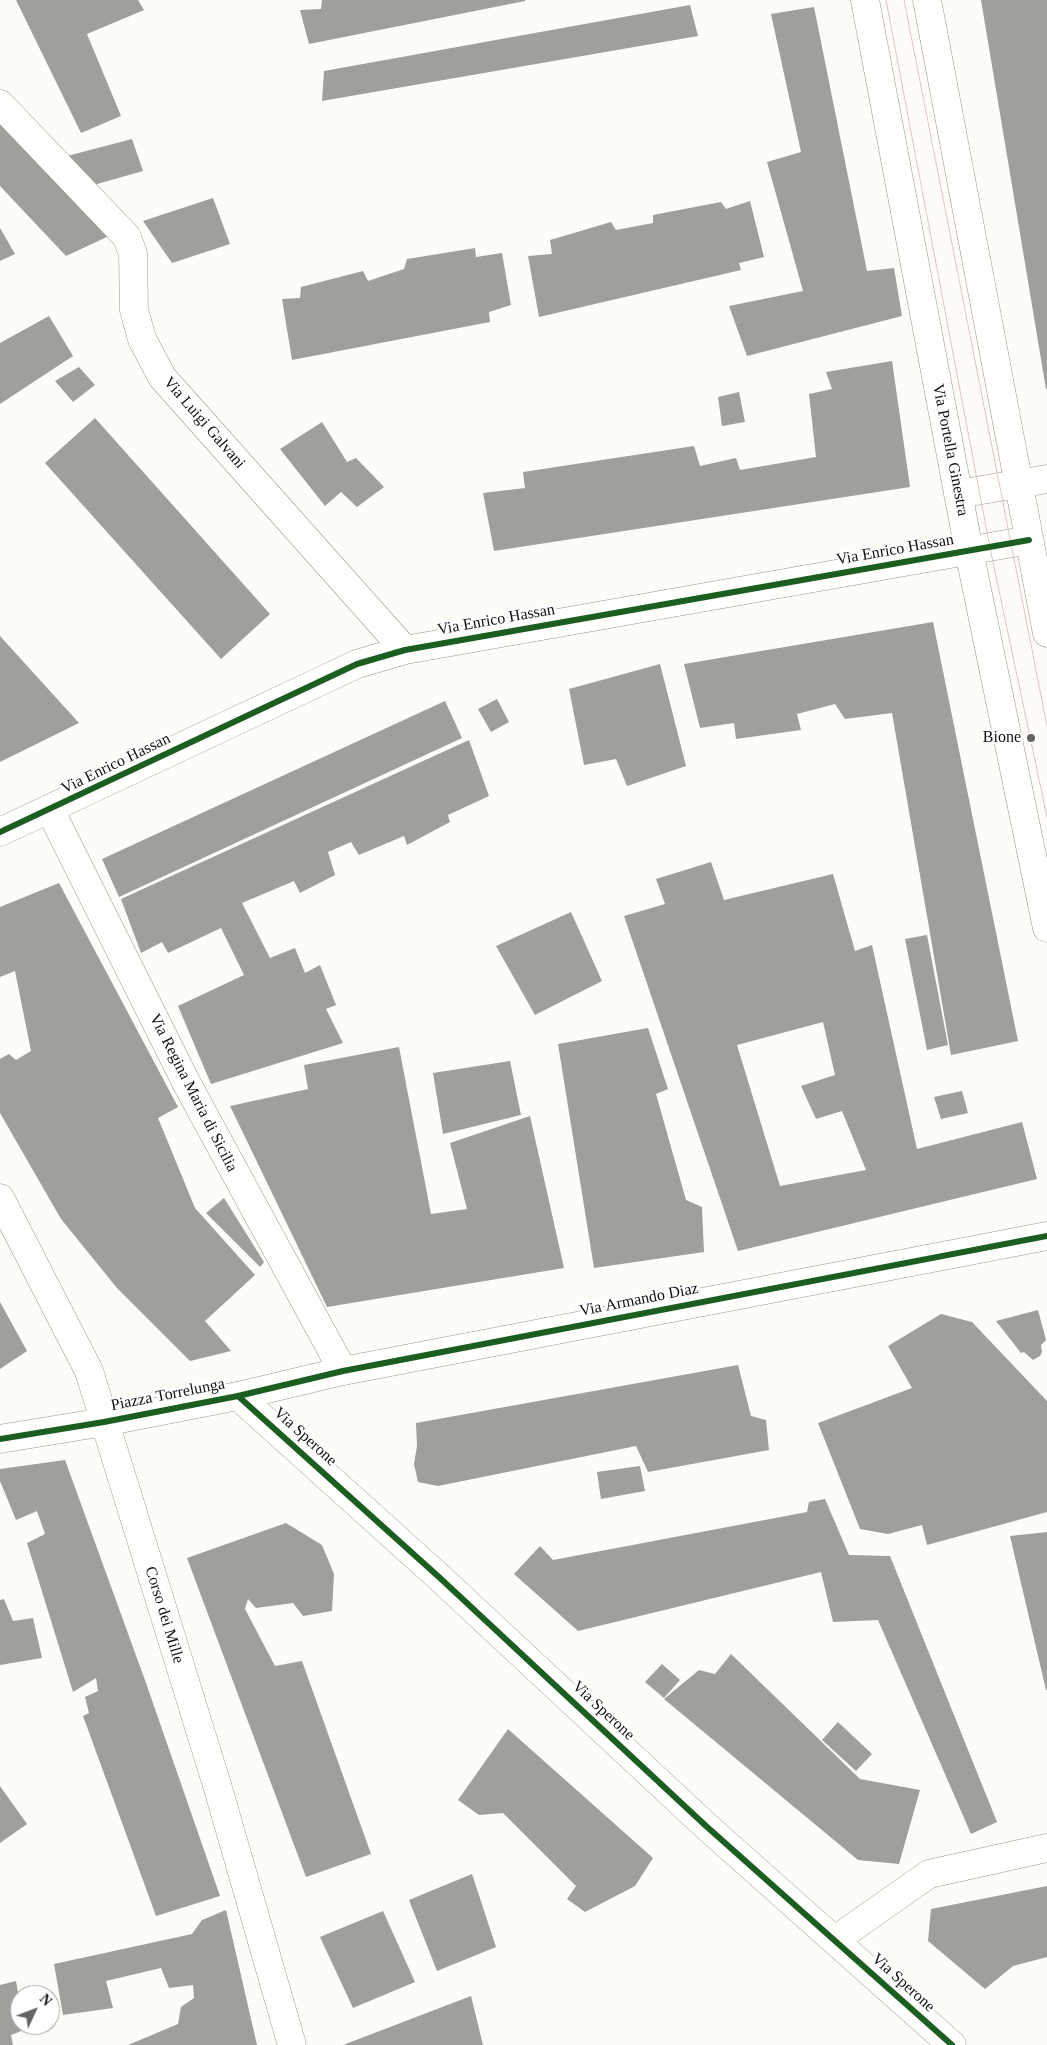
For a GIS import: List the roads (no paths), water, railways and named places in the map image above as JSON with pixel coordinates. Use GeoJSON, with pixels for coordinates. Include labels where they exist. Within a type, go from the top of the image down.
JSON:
{"type":"FeatureCollection","features":[{"type":"Feature","properties":{"kind":"street","name":"Via Portella Ginestra"},"geometry":{"type":"LineString","coordinates":[[865,0],[969,551],[1047,928]]}},
{"type":"Feature","properties":{"kind":"street"},"geometry":{"type":"LineString","coordinates":[[926,0],[1047,632]]}},
{"type":"Feature","properties":{"kind":"street","name":"Via Luigi Galvani"},"geometry":{"type":"LineString","coordinates":[[0,104],[127,237],[133,254],[134,310],[142,339],[162,377],[405,650]]}},
{"type":"Feature","properties":{"kind":"street"},"geometry":{"type":"LineString","coordinates":[[958,494],[1047,479]]}},
{"type":"Feature","properties":{"kind":"street","name":"Via Enrico Hassan"},"geometry":{"type":"LineString","coordinates":[[0,832],[357,664],[405,650],[1030,540]]}},
{"type":"Feature","properties":{"kind":"street","name":"Via Regina Maria di Sicilia"},"geometry":{"type":"LineString","coordinates":[[50,810],[187,1084],[343,1371]]}},
{"type":"Feature","properties":{"kind":"street","name":"Corso dei Mille"},"geometry":{"type":"LineString","coordinates":[[0,1198],[89,1371],[217,1785],[292,2045]]}},
{"type":"Feature","properties":{"kind":"street","name":"Via Armando Diaz"},"geometry":{"type":"LineString","coordinates":[[238,1396],[343,1371],[1047,1236]]}},
{"type":"Feature","properties":{"kind":"street","name":"Piazza Torrelunga"},"geometry":{"type":"LineString","coordinates":[[0,1439],[104,1422],[238,1396]]}},
{"type":"Feature","properties":{"kind":"street","name":"Via Sperone"},"geometry":{"type":"LineString","coordinates":[[238,1396],[440,1578],[706,1826],[952,2045]]}},
{"type":"Feature","properties":{"kind":"street"},"geometry":{"type":"LineString","coordinates":[[835,1940],[929,1874],[1047,1848]]}},
{"type":"Feature","properties":{"kind":"tram line"},"geometry":{"type":"LineString","coordinates":[[886,0],[990,548],[1047,817]]}},
{"type":"Feature","properties":{"kind":"tram line"},"geometry":{"type":"LineString","coordinates":[[904,0],[1047,726]]}},
{"type":"Feature","properties":{"kind":"place","name":"Bione"},"geometry":{"type":"Point","coordinates":[1031,738]}}]}
